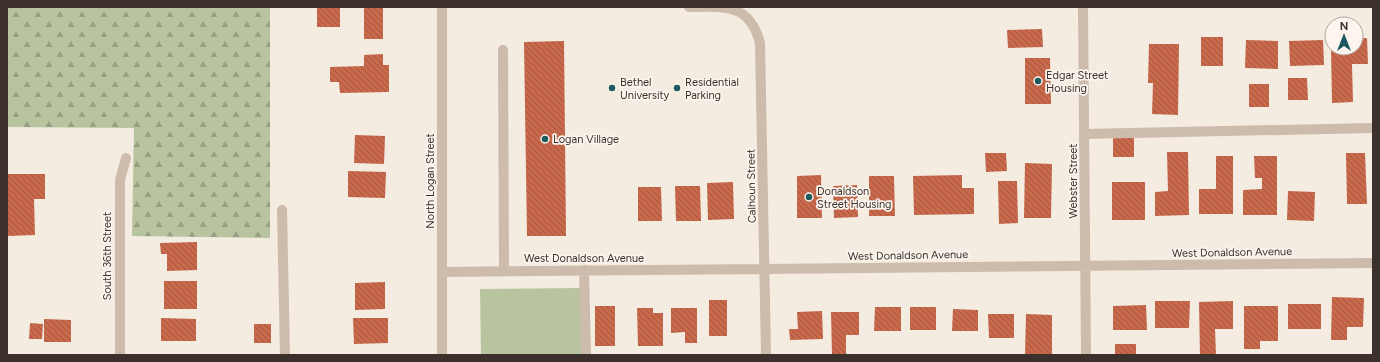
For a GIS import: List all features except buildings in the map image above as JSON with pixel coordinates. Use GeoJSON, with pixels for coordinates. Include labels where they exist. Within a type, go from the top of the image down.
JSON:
{"type":"FeatureCollection","features":[{"type":"Feature","properties":{"kind":"street","name":"North Logan Street"},"geometry":{"type":"LineString","coordinates":[[442,7],[442,355]]}},
{"type":"Feature","properties":{"kind":"street","name":"Calhoun Street"},"geometry":{"type":"LineString","coordinates":[[689,7],[728,7],[738,11],[749,19],[757,31],[760,43],[766,355]]}},
{"type":"Feature","properties":{"kind":"street","name":"Webster Street"},"geometry":{"type":"LineString","coordinates":[[1083,7],[1086,355]]}},
{"type":"Feature","properties":{"kind":"street"},"geometry":{"type":"LineString","coordinates":[[503,50],[504,271]]}},
{"type":"Feature","properties":{"kind":"street"},"geometry":{"type":"LineString","coordinates":[[1084,134],[1373,128]]}},
{"type":"Feature","properties":{"kind":"street","name":"South 36th Street"},"geometry":{"type":"LineString","coordinates":[[120,355],[120,180],[126,158]]}},
{"type":"Feature","properties":{"kind":"street"},"geometry":{"type":"LineString","coordinates":[[282,210],[285,355]]}},
{"type":"Feature","properties":{"kind":"street","name":"West Donaldson Avenue"},"geometry":{"type":"LineString","coordinates":[[442,272],[1373,263]]}},
{"type":"Feature","properties":{"kind":"street"},"geometry":{"type":"LineString","coordinates":[[584,270],[586,355]]}},
{"type":"Feature","properties":{"kind":"green space"},"geometry":{"type":"Polygon","coordinates":[[[7,7],[270,7],[270,238],[132,236],[134,128],[7,127],[7,7]]]}},
{"type":"Feature","properties":{"kind":"green space"},"geometry":{"type":"Polygon","coordinates":[[[581,288],[581,355],[481,355],[480,289],[581,288]]]}},
{"type":"Feature","properties":{"kind":"place","name":"Edgar Street Housing"},"geometry":{"type":"Point","coordinates":[1038,81]}},
{"type":"Feature","properties":{"kind":"place","name":"Bethel University"},"geometry":{"type":"Point","coordinates":[612,88]}},
{"type":"Feature","properties":{"kind":"place","name":"Residential Parking"},"geometry":{"type":"Point","coordinates":[677,88]}},
{"type":"Feature","properties":{"kind":"place","name":"Logan Village"},"geometry":{"type":"Point","coordinates":[545,139]}},
{"type":"Feature","properties":{"kind":"place","name":"Donaldson Street Housing"},"geometry":{"type":"Point","coordinates":[809,197]}}]}
